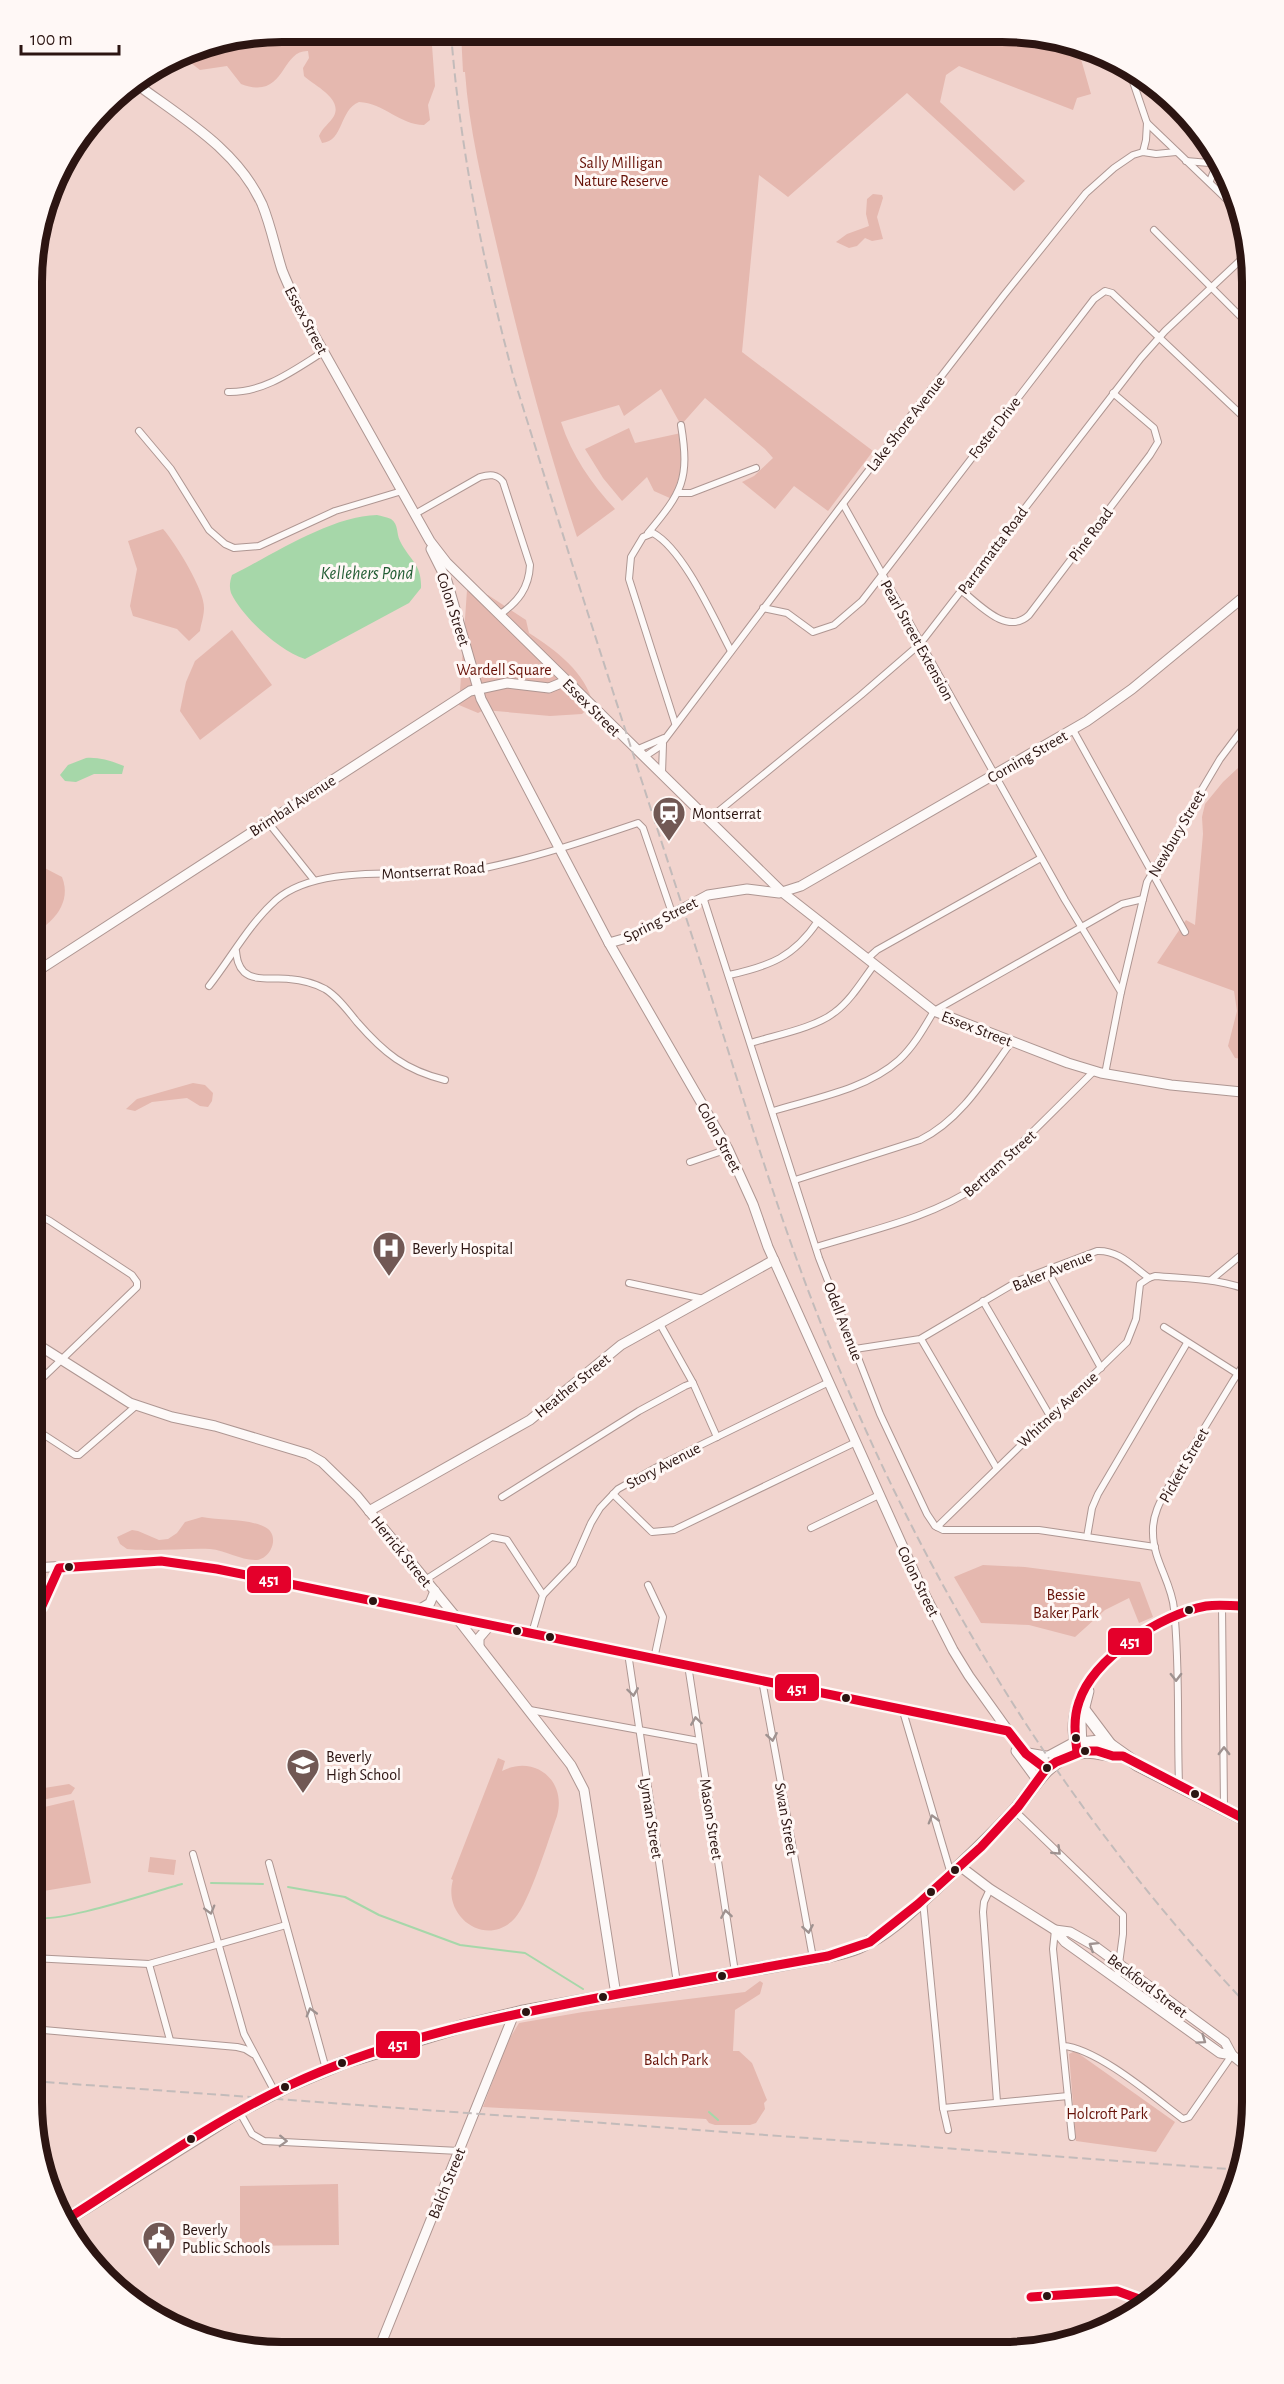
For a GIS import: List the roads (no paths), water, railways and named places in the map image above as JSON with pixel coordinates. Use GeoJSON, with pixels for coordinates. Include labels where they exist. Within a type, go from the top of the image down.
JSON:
{"type":"FeatureCollection","features":[{"type":"Feature","properties":{"kind":"highway"},"geometry":{"type":"LineString","coordinates":[[1083,1710],[1110,1745],[1123,1756],[1242,1818]]}},
{"type":"Feature","properties":{"kind":"highway"},"geometry":{"type":"LineString","coordinates":[[71,2216],[239,2111],[326,2069],[417,2039],[514,2014],[813,1958],[864,1945],[882,1934],[956,1871],[1014,1811],[1038,1781],[1047,1763],[1079,1747],[1110,1745]]}},
{"type":"Feature","properties":{"kind":"highway"},"geometry":{"type":"LineString","coordinates":[[1079,1747],[1123,1756]]}},
{"type":"Feature","properties":{"kind":"highway"},"geometry":{"type":"LineString","coordinates":[[1025,1754],[1047,1763]]}},
{"type":"Feature","properties":{"kind":"main road","name":"Essex Street"},"geometry":{"type":"LineString","coordinates":[[141,88],[218,145],[243,172],[254,188],[267,216],[288,286],[430,541],[499,615],[782,892],[934,1011],[1105,1074],[1171,1085],[1242,1092]]}},
{"type":"Feature","properties":{"kind":"main road","name":"Colon Street"},"geometry":{"type":"LineString","coordinates":[[430,541],[430,546],[447,581],[477,688],[495,728],[609,944],[728,1149],[753,1204],[774,1260],[921,1587],[969,1676],[1025,1754]]}},
{"type":"Feature","properties":{"kind":"main road"},"geometry":{"type":"LineString","coordinates":[[452,597],[454,590],[466,582]]}},
{"type":"Feature","properties":{"kind":"main road","name":"Corning Street"},"geometry":{"type":"LineString","coordinates":[[782,892],[801,886],[1073,730],[1132,688],[1242,598]]}},
{"type":"Feature","properties":{"kind":"main road","name":"Brimbal Avenue"},"geometry":{"type":"LineString","coordinates":[[42,968],[453,701],[477,688],[507,683],[549,688],[566,681]]}},
{"type":"Feature","properties":{"kind":"main road","name":"Spring Street"},"geometry":{"type":"LineString","coordinates":[[609,944],[630,937],[703,897],[719,892],[747,889],[782,892]]}},
{"type":"Feature","properties":{"kind":"main road","name":"Heather Street"},"geometry":{"type":"LineString","coordinates":[[369,1511],[530,1420],[621,1345],[774,1260]]}},
{"type":"Feature","properties":{"kind":"main road","name":"Herrick Street"},"geometry":{"type":"LineString","coordinates":[[42,1347],[116,1395],[137,1405],[172,1417],[215,1426],[308,1454],[321,1461],[337,1475],[369,1511],[530,1710],[571,1765],[584,1790],[616,1995]]}},
{"type":"Feature","properties":{"kind":"main road"},"geometry":{"type":"LineString","coordinates":[[42,1568],[174,1562],[217,1569],[762,1679],[1010,1733]]}},
{"type":"Feature","properties":{"kind":"main road"},"geometry":{"type":"LineString","coordinates":[[42,1606],[59,1568]]}},
{"type":"Feature","properties":{"kind":"main road"},"geometry":{"type":"LineString","coordinates":[[420,1610],[430,1603],[435,1591]]}},
{"type":"Feature","properties":{"kind":"main road"},"geometry":{"type":"LineString","coordinates":[[1079,1747],[1074,1725],[1078,1701],[1084,1687],[1126,1643],[1145,1631],[1202,1607],[1242,1604]]}},
{"type":"Feature","properties":{"kind":"main road"},"geometry":{"type":"LineString","coordinates":[[479,1645],[479,1638],[491,1624]]}},
{"type":"Feature","properties":{"kind":"main road"},"geometry":{"type":"LineString","coordinates":[[1079,1747],[1083,1710],[1092,1680]]}},
{"type":"Feature","properties":{"kind":"main road","name":"Colon Street"},"geometry":{"type":"LineString","coordinates":[[1010,1733],[1014,1748],[1038,1781]]}},
{"type":"Feature","properties":{"kind":"main road","name":"Beckford Street"},"geometry":{"type":"LineString","coordinates":[[956,1871],[990,1889],[1055,1930],[1065,1942],[1220,2053],[1232,2055]]}},
{"type":"Feature","properties":{"kind":"main road","name":"Beckford Street"},"geometry":{"type":"LineString","coordinates":[[1055,1930],[1070,1932],[1119,1963],[1225,2042],[1232,2055],[1242,2063]]}},
{"type":"Feature","properties":{"kind":"main road","name":"Balch Street"},"geometry":{"type":"LineString","coordinates":[[382,2342],[514,2014]]}},
{"type":"Feature","properties":{"kind":"street"},"geometry":{"type":"LineString","coordinates":[[1133,81],[1147,123],[1143,152]]}},
{"type":"Feature","properties":{"kind":"street"},"geometry":{"type":"LineString","coordinates":[[1147,123],[1227,198]]}},
{"type":"Feature","properties":{"kind":"street","name":"Lake Shore Avenue"},"geometry":{"type":"LineString","coordinates":[[644,757],[655,752],[1004,295],[1086,193],[1114,168],[1133,155],[1143,152],[1156,154],[1176,152]]}},
{"type":"Feature","properties":{"kind":"street"},"geometry":{"type":"LineString","coordinates":[[1186,161],[1210,163]]}},
{"type":"Feature","properties":{"kind":"street"},"geometry":{"type":"LineString","coordinates":[[1210,181],[1214,170]]}},
{"type":"Feature","properties":{"kind":"street"},"geometry":{"type":"LineString","coordinates":[[1154,230],[1242,318]]}},
{"type":"Feature","properties":{"kind":"street","name":"Parramatta Road"},"geometry":{"type":"LineString","coordinates":[[709,819],[920,644],[1113,393],[1159,338],[1210,286],[1241,259]]}},
{"type":"Feature","properties":{"kind":"street","name":"Foster Drive"},"geometry":{"type":"LineString","coordinates":[[763,608],[773,608],[788,613],[813,632],[834,625],[862,601],[881,573],[1094,299],[1105,291],[1112,293],[1159,338]]}},
{"type":"Feature","properties":{"kind":"street"},"geometry":{"type":"LineString","coordinates":[[1159,338],[1242,416]]}},
{"type":"Feature","properties":{"kind":"street"},"geometry":{"type":"LineString","coordinates":[[228,392],[244,392],[282,378],[323,352]]}},
{"type":"Feature","properties":{"kind":"street","name":"Pine Road"},"geometry":{"type":"LineString","coordinates":[[962,590],[999,619],[1009,624],[1022,622],[1029,615],[1158,442],[1154,429],[1113,393]]}},
{"type":"Feature","properties":{"kind":"street"},"geometry":{"type":"LineString","coordinates":[[675,723],[629,579],[631,557],[639,542],[648,534],[679,493],[683,478],[684,443],[681,425]]}},
{"type":"Feature","properties":{"kind":"street"},"geometry":{"type":"LineString","coordinates":[[139,431],[171,469],[209,530],[225,544],[234,548],[259,546],[335,511],[402,491]]}},
{"type":"Feature","properties":{"kind":"street"},"geometry":{"type":"LineString","coordinates":[[679,493],[691,493],[756,468]]}},
{"type":"Feature","properties":{"kind":"street"},"geometry":{"type":"LineString","coordinates":[[415,514],[480,477],[488,474],[499,477],[503,482],[530,565],[530,577],[525,589],[510,608],[499,615]]}},
{"type":"Feature","properties":{"kind":"street","name":"Pearl Street Extension"},"geometry":{"type":"LineString","coordinates":[[843,504],[1041,858],[1121,992]]}},
{"type":"Feature","properties":{"kind":"street"},"geometry":{"type":"LineString","coordinates":[[648,534],[653,533],[658,536],[674,551],[696,586],[730,651]]}},
{"type":"Feature","properties":{"kind":"street"},"geometry":{"type":"LineString","coordinates":[[1073,730],[1185,933]]}},
{"type":"Feature","properties":{"kind":"street","name":"Newbury Street"},"geometry":{"type":"LineString","coordinates":[[1105,1074],[1121,992],[1151,873],[1220,759],[1242,730]]}},
{"type":"Feature","properties":{"kind":"street"},"geometry":{"type":"LineString","coordinates":[[636,750],[664,738],[662,774]]}},
{"type":"Feature","properties":{"kind":"street"},"geometry":{"type":"LineString","coordinates":[[267,821],[314,880]]}},
{"type":"Feature","properties":{"kind":"street","name":"Montserrat Road"},"geometry":{"type":"LineString","coordinates":[[209,986],[236,951],[242,939],[277,899],[314,880],[483,869],[638,823],[641,825],[672,913]]}},
{"type":"Feature","properties":{"kind":"street"},"geometry":{"type":"LineString","coordinates":[[752,1043],[808,1025],[833,1014],[844,1005],[877,950],[1041,858]]}},
{"type":"Feature","properties":{"kind":"street","name":"Odell Avenue"},"geometry":{"type":"LineString","coordinates":[[703,897],[816,1247],[880,1414],[927,1514],[937,1527]]}},
{"type":"Feature","properties":{"kind":"street"},"geometry":{"type":"LineString","coordinates":[[773,1111],[833,1093],[875,1077],[899,1059],[923,1030],[934,1011],[1122,904],[1143,899]]}},
{"type":"Feature","properties":{"kind":"street"},"geometry":{"type":"LineString","coordinates":[[729,975],[784,958],[806,939],[818,921]]}},
{"type":"Feature","properties":{"kind":"street"},"geometry":{"type":"LineString","coordinates":[[236,951],[238,964],[246,974],[256,977],[306,981],[324,988],[368,1034],[404,1066],[444,1080]]}},
{"type":"Feature","properties":{"kind":"street"},"geometry":{"type":"LineString","coordinates":[[795,1180],[921,1140],[938,1131],[956,1115],[1012,1041]]}},
{"type":"Feature","properties":{"kind":"street","name":"Bertram Street"},"geometry":{"type":"LineString","coordinates":[[816,1247],[943,1207],[965,1195],[979,1185],[1094,1071]]}},
{"type":"Feature","properties":{"kind":"street"},"geometry":{"type":"LineString","coordinates":[[690,1162],[728,1149]]}},
{"type":"Feature","properties":{"kind":"street"},"geometry":{"type":"LineString","coordinates":[[42,1217],[102,1254],[132,1275],[137,1282],[137,1287],[42,1378]]}},
{"type":"Feature","properties":{"kind":"street","name":"Baker Avenue"},"geometry":{"type":"LineString","coordinates":[[855,1349],[921,1339],[1020,1280],[1097,1251],[1117,1254],[1149,1278]]}},
{"type":"Feature","properties":{"kind":"street"},"geometry":{"type":"LineString","coordinates":[[1211,1280],[1242,1254]]}},
{"type":"Feature","properties":{"kind":"street"},"geometry":{"type":"LineString","coordinates":[[1047,1270],[1101,1368]]}},
{"type":"Feature","properties":{"kind":"street"},"geometry":{"type":"LineString","coordinates":[[1149,1278],[1155,1276],[1211,1280],[1242,1288]]}},
{"type":"Feature","properties":{"kind":"street","name":"Whitney Avenue"},"geometry":{"type":"LineString","coordinates":[[937,1527],[996,1467],[1127,1342],[1132,1333],[1140,1284],[1149,1278]]}},
{"type":"Feature","properties":{"kind":"street"},"geometry":{"type":"LineString","coordinates":[[629,1283],[704,1299]]}},
{"type":"Feature","properties":{"kind":"street"},"geometry":{"type":"LineString","coordinates":[[983,1301],[1050,1416]]}},
{"type":"Feature","properties":{"kind":"street"},"geometry":{"type":"LineString","coordinates":[[660,1324],[693,1383],[717,1437]]}},
{"type":"Feature","properties":{"kind":"street"},"geometry":{"type":"LineString","coordinates":[[1164,1327],[1187,1344],[1238,1374]]}},
{"type":"Feature","properties":{"kind":"street"},"geometry":{"type":"LineString","coordinates":[[921,1339],[996,1467]]}},
{"type":"Feature","properties":{"kind":"street"},"geometry":{"type":"LineString","coordinates":[[1088,1537],[1092,1508],[1098,1494],[1187,1344]]}},
{"type":"Feature","properties":{"kind":"street","name":"Pickett Street"},"geometry":{"type":"LineString","coordinates":[[1179,1785],[1174,1606],[1155,1547],[1154,1521],[1161,1499],[1242,1370]]}},
{"type":"Feature","properties":{"kind":"street","name":"Story Avenue"},"geometry":{"type":"LineString","coordinates":[[532,1633],[543,1594],[573,1564],[600,1508],[618,1489],[717,1437],[830,1382]]}},
{"type":"Feature","properties":{"kind":"street"},"geometry":{"type":"LineString","coordinates":[[502,1497],[639,1411],[693,1383]]}},
{"type":"Feature","properties":{"kind":"street"},"geometry":{"type":"LineString","coordinates":[[42,1434],[75,1455],[82,1453],[137,1405]]}},
{"type":"Feature","properties":{"kind":"street"},"geometry":{"type":"LineString","coordinates":[[613,1494],[652,1532],[674,1530],[856,1442]]}},
{"type":"Feature","properties":{"kind":"street"},"geometry":{"type":"LineString","coordinates":[[811,1528],[879,1494]]}},
{"type":"Feature","properties":{"kind":"street"},"geometry":{"type":"LineString","coordinates":[[937,1527],[943,1530],[1018,1529],[1155,1547]]}},
{"type":"Feature","properties":{"kind":"street"},"geometry":{"type":"LineString","coordinates":[[425,1580],[492,1537],[499,1537],[507,1540],[543,1594]]}},
{"type":"Feature","properties":{"kind":"street"},"geometry":{"type":"LineString","coordinates":[[648,1585],[663,1617],[654,1659]]}},
{"type":"Feature","properties":{"kind":"street"},"geometry":{"type":"LineString","coordinates":[[1222,1605],[1224,1809]]}},
{"type":"Feature","properties":{"kind":"street","name":"Lyman Street"},"geometry":{"type":"LineString","coordinates":[[628,1653],[677,1983]]}},
{"type":"Feature","properties":{"kind":"street","name":"Mason Street"},"geometry":{"type":"LineString","coordinates":[[688,1665],[735,1972]]}},
{"type":"Feature","properties":{"kind":"street","name":"Swan Street"},"geometry":{"type":"LineString","coordinates":[[762,1679],[813,1958]]}},
{"type":"Feature","properties":{"kind":"street"},"geometry":{"type":"LineString","coordinates":[[902,1708],[956,1871]]}},
{"type":"Feature","properties":{"kind":"street"},"geometry":{"type":"LineString","coordinates":[[530,1710],[699,1741]]}},
{"type":"Feature","properties":{"kind":"street"},"geometry":{"type":"LineString","coordinates":[[1014,1811],[1123,1915],[1124,1927],[1117,1979]]}},
{"type":"Feature","properties":{"kind":"street"},"geometry":{"type":"LineString","coordinates":[[194,1854],[242,2026],[254,2055],[275,2092]]}},
{"type":"Feature","properties":{"kind":"street"},"geometry":{"type":"LineString","coordinates":[[269,1863],[326,2069]]}},
{"type":"Feature","properties":{"kind":"street"},"geometry":{"type":"LineString","coordinates":[[990,1889],[982,1912],[997,2102]]}},
{"type":"Feature","properties":{"kind":"street"},"geometry":{"type":"LineString","coordinates":[[923,1900],[942,2108],[948,2130]]}},
{"type":"Feature","properties":{"kind":"street"},"geometry":{"type":"LineString","coordinates":[[42,1959],[149,1964],[286,1925]]}},
{"type":"Feature","properties":{"kind":"street"},"geometry":{"type":"LineString","coordinates":[[1055,1930],[1053,1949],[1072,2137]]}},
{"type":"Feature","properties":{"kind":"street"},"geometry":{"type":"LineString","coordinates":[[149,1964],[170,2040]]}},
{"type":"Feature","properties":{"kind":"street"},"geometry":{"type":"LineString","coordinates":[[42,2030],[237,2047],[254,2055]]}},
{"type":"Feature","properties":{"kind":"street"},"geometry":{"type":"LineString","coordinates":[[1063,2046],[1076,2048],[1100,2059],[1183,2119],[1189,2117],[1232,2055]]}},
{"type":"Feature","properties":{"kind":"street"},"geometry":{"type":"LineString","coordinates":[[942,2108],[1068,2096]]}},
{"type":"Feature","properties":{"kind":"street"},"geometry":{"type":"LineString","coordinates":[[239,2111],[252,2134],[264,2141],[459,2151]]}},
{"type":"Feature","properties":{"kind":"water","name":"Kellehers Pond"},"geometry":{"type":"Polygon","coordinates":[[[377,515],[394,521],[400,541],[420,573],[421,588],[409,603],[305,659],[285,649],[263,632],[244,613],[231,593],[232,575],[284,547],[341,522],[377,515]]]}},
{"type":"Feature","properties":{"kind":"water"},"geometry":{"type":"Polygon","coordinates":[[[86,758],[96,758],[124,766],[122,774],[94,774],[76,782],[65,781],[60,775],[68,765],[86,758]]]}},
{"type":"Feature","properties":{"kind":"waterway"},"geometry":{"type":"LineString","coordinates":[[211,1883],[263,1884]]}},
{"type":"Feature","properties":{"kind":"waterway"},"geometry":{"type":"LineString","coordinates":[[42,1918],[83,1912],[182,1884]]}},
{"type":"Feature","properties":{"kind":"waterway"},"geometry":{"type":"LineString","coordinates":[[288,1887],[345,1897],[379,1915],[460,1945],[525,1953],[583,1989]]}},
{"type":"Feature","properties":{"kind":"waterway"},"geometry":{"type":"LineString","coordinates":[[709,2112],[718,2120]]}},
{"type":"Feature","properties":{"kind":"railway"},"geometry":{"type":"LineString","coordinates":[[452,42],[460,119],[474,205],[513,375],[767,1173],[816,1311],[899,1501],[947,1593],[1000,1682],[1056,1769],[1117,1852],[1182,1933],[1242,1999]]}},
{"type":"Feature","properties":{"kind":"railway"},"geometry":{"type":"LineString","coordinates":[[42,2082],[1232,2169]]}},
{"type":"Feature","properties":{"kind":"place","name":"Montserrat"},"geometry":{"type":"Point","coordinates":[669,842]}},
{"type":"Feature","properties":{"kind":"place","name":"Beverly Hospital"},"geometry":{"type":"Point","coordinates":[389,1277]}},
{"type":"Feature","properties":{"kind":"place","name":"Beverly High School"},"geometry":{"type":"Point","coordinates":[303,1794]}},
{"type":"Feature","properties":{"kind":"place","name":"Beverly Public Schools"},"geometry":{"type":"Point","coordinates":[159,2267]}},
{"type":"Feature","properties":{"kind":"park label","name":"Sally Milligan Nature Reserve"},"geometry":{"type":"Point","coordinates":[621,171]}},
{"type":"Feature","properties":{"kind":"park label","name":"Wardell Square"},"geometry":{"type":"Point","coordinates":[504,669]}},
{"type":"Feature","properties":{"kind":"park label","name":"Bessie Baker Park"},"geometry":{"type":"Point","coordinates":[1066,1603]}},
{"type":"Feature","properties":{"kind":"park label","name":"Balch Park"},"geometry":{"type":"Point","coordinates":[676,2059]}},
{"type":"Feature","properties":{"kind":"park label","name":"Holcroft Park"},"geometry":{"type":"Point","coordinates":[1107,2113]}}]}
